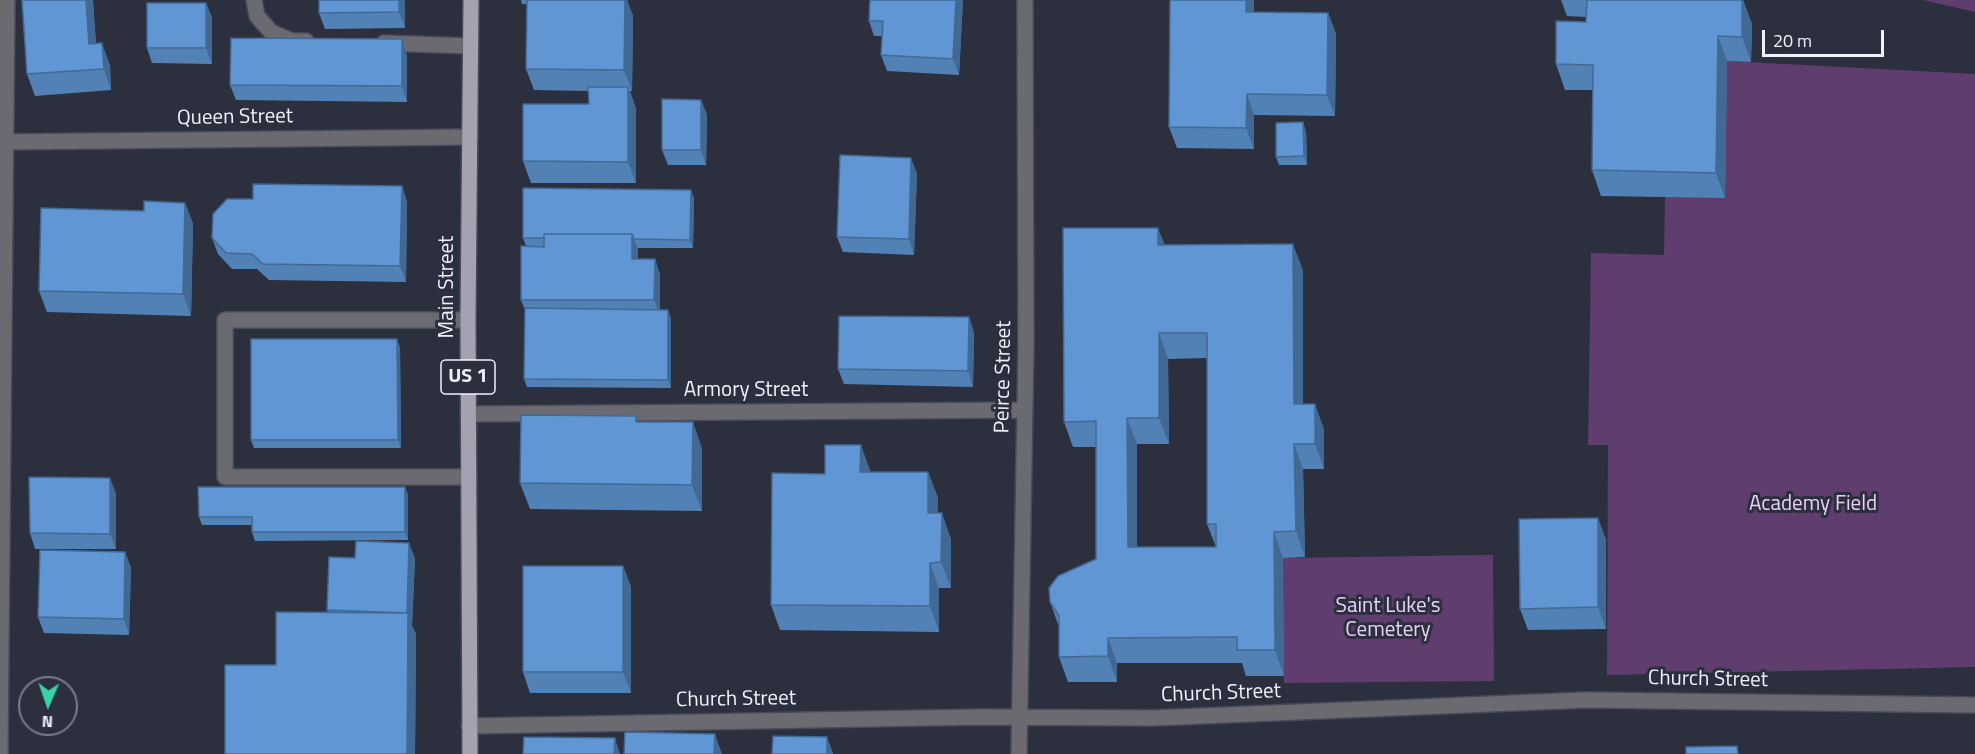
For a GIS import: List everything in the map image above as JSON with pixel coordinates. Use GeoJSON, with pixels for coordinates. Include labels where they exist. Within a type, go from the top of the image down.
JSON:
{"type":"FeatureCollection","features":[{"type":"Feature","properties":{"kind":"main road","name":"Main Street"},"geometry":{"type":"LineString","coordinates":[[470,754],[468,320],[471,0]]}},
{"type":"Feature","properties":{"kind":"street"},"geometry":{"type":"LineString","coordinates":[[0,754],[3,142],[7,0]]}},
{"type":"Feature","properties":{"kind":"street"},"geometry":{"type":"LineString","coordinates":[[254,0],[257,16],[271,32],[292,41],[327,42]]}},
{"type":"Feature","properties":{"kind":"street","name":"Peirce Street"},"geometry":{"type":"LineString","coordinates":[[1019,754],[1027,244],[1025,0]]}},
{"type":"Feature","properties":{"kind":"street"},"geometry":{"type":"LineString","coordinates":[[373,43],[470,46]]}},
{"type":"Feature","properties":{"kind":"street","name":"Queen Street"},"geometry":{"type":"LineString","coordinates":[[3,142],[470,137]]}},
{"type":"Feature","properties":{"kind":"street"},"geometry":{"type":"LineString","coordinates":[[468,320],[225,320],[225,477],[469,477]]}},
{"type":"Feature","properties":{"kind":"street","name":"Armory Street"},"geometry":{"type":"LineString","coordinates":[[468,414],[1024,410]]}},
{"type":"Feature","properties":{"kind":"street","name":"Church Street"},"geometry":{"type":"LineString","coordinates":[[470,726],[1018,717],[1154,718],[1586,700],[1975,705]]}},
{"type":"Feature","properties":{"kind":"green space"},"geometry":{"type":"Polygon","coordinates":[[[1923,0],[1975,0],[1975,12],[1923,0]]]}},
{"type":"Feature","properties":{"kind":"green space","name":"Academy Field"},"geometry":{"type":"Polygon","coordinates":[[[1727,61],[1975,74],[1975,667],[1607,675],[1608,445],[1588,445],[1591,253],[1664,255],[1665,197],[1727,61]]]}},
{"type":"Feature","properties":{"kind":"green space","name":"Saint Luke's Cemetery"},"geometry":{"type":"Polygon","coordinates":[[[1493,555],[1494,681],[1284,683],[1283,558],[1493,555]]]}},
{"type":"Feature","properties":{"kind":"building"},"geometry":{"type":"Polygon","coordinates":[[[22,0],[86,0],[89,44],[102,43],[104,69],[27,74],[22,0]]]}},
{"type":"Feature","properties":{"kind":"building"},"geometry":{"type":"Polygon","coordinates":[[[319,0],[399,0],[399,12],[319,13],[319,0]]]}},
{"type":"Feature","properties":{"kind":"building"},"geometry":{"type":"Polygon","coordinates":[[[527,0],[625,0],[624,70],[526,69],[527,0]]]}},
{"type":"Feature","properties":{"kind":"building"},"geometry":{"type":"Polygon","coordinates":[[[870,0],[956,0],[953,59],[881,55],[883,21],[869,21],[870,0]]]}},
{"type":"Feature","properties":{"kind":"building"},"geometry":{"type":"Polygon","coordinates":[[[1170,0],[1246,0],[1246,12],[1328,13],[1327,95],[1247,94],[1246,128],[1169,127],[1170,0]]]}},
{"type":"Feature","properties":{"kind":"building"},"geometry":{"type":"Polygon","coordinates":[[[1587,0],[1742,0],[1742,37],[1718,36],[1716,173],[1592,170],[1593,65],[1556,64],[1556,21],[1586,22],[1587,0]]]}},
{"type":"Feature","properties":{"kind":"building"},"geometry":{"type":"Polygon","coordinates":[[[147,3],[206,3],[206,48],[147,48],[147,3]]]}},
{"type":"Feature","properties":{"kind":"building"},"geometry":{"type":"Polygon","coordinates":[[[231,38],[402,39],[402,86],[230,85],[231,38]]]}},
{"type":"Feature","properties":{"kind":"building"},"geometry":{"type":"Polygon","coordinates":[[[588,87],[628,87],[628,162],[523,161],[523,104],[589,104],[588,87]]]}},
{"type":"Feature","properties":{"kind":"building"},"geometry":{"type":"Polygon","coordinates":[[[662,99],[701,100],[701,150],[662,150],[662,99]]]}},
{"type":"Feature","properties":{"kind":"building"},"geometry":{"type":"Polygon","coordinates":[[[1303,122],[1304,156],[1276,157],[1276,123],[1303,122]]]}},
{"type":"Feature","properties":{"kind":"building"},"geometry":{"type":"Polygon","coordinates":[[[840,155],[911,158],[909,239],[837,237],[840,155]]]}},
{"type":"Feature","properties":{"kind":"building"},"geometry":{"type":"Polygon","coordinates":[[[253,184],[402,186],[400,266],[263,264],[252,254],[226,253],[212,238],[213,214],[227,199],[253,199],[253,184]]]}},
{"type":"Feature","properties":{"kind":"building"},"geometry":{"type":"Polygon","coordinates":[[[523,188],[691,190],[690,240],[634,239],[632,234],[544,234],[544,238],[523,238],[523,188]]]}},
{"type":"Feature","properties":{"kind":"building"},"geometry":{"type":"Polygon","coordinates":[[[144,201],[185,203],[183,294],[39,291],[41,208],[144,211],[144,201]]]}},
{"type":"Feature","properties":{"kind":"building"},"geometry":{"type":"Polygon","coordinates":[[[1063,228],[1158,228],[1158,245],[1293,244],[1294,404],[1315,404],[1315,444],[1294,444],[1296,531],[1274,532],[1275,650],[1237,650],[1237,637],[1108,638],[1108,656],[1059,657],[1059,616],[1050,602],[1049,588],[1058,576],[1096,559],[1096,421],[1064,422],[1063,228]],[[1159,333],[1159,418],[1127,418],[1128,547],[1216,547],[1216,524],[1207,524],[1207,333],[1159,333]]]}},
{"type":"Feature","properties":{"kind":"building"},"geometry":{"type":"Polygon","coordinates":[[[544,234],[632,234],[632,259],[655,259],[654,300],[521,300],[521,246],[544,247],[544,234]]]}},
{"type":"Feature","properties":{"kind":"building"},"geometry":{"type":"Polygon","coordinates":[[[525,308],[668,310],[668,380],[524,379],[525,308]]]}},
{"type":"Feature","properties":{"kind":"building"},"geometry":{"type":"Polygon","coordinates":[[[839,316],[969,317],[968,371],[838,369],[839,316]]]}},
{"type":"Feature","properties":{"kind":"building"},"geometry":{"type":"Polygon","coordinates":[[[251,339],[397,339],[398,440],[251,440],[251,339]]]}},
{"type":"Feature","properties":{"kind":"building"},"geometry":{"type":"Polygon","coordinates":[[[521,415],[636,416],[636,422],[693,422],[692,485],[520,483],[521,415]]]}},
{"type":"Feature","properties":{"kind":"building"},"geometry":{"type":"Polygon","coordinates":[[[825,445],[861,445],[860,472],[928,472],[928,513],[942,513],[941,562],[930,563],[930,606],[771,605],[772,473],[825,474],[825,445]]]}},
{"type":"Feature","properties":{"kind":"building"},"geometry":{"type":"Polygon","coordinates":[[[29,477],[110,478],[110,534],[30,533],[29,477]]]}},
{"type":"Feature","properties":{"kind":"building"},"geometry":{"type":"Polygon","coordinates":[[[198,487],[405,487],[405,532],[252,532],[252,517],[199,517],[198,487]]]}},
{"type":"Feature","properties":{"kind":"building"},"geometry":{"type":"Polygon","coordinates":[[[1598,518],[1598,607],[1520,609],[1519,519],[1598,518]]]}},
{"type":"Feature","properties":{"kind":"building"},"geometry":{"type":"Polygon","coordinates":[[[356,541],[409,543],[407,613],[327,610],[329,557],[355,558],[356,541]]]}},
{"type":"Feature","properties":{"kind":"building"},"geometry":{"type":"Polygon","coordinates":[[[40,550],[125,552],[124,619],[38,617],[40,550]]]}},
{"type":"Feature","properties":{"kind":"building"},"geometry":{"type":"Polygon","coordinates":[[[523,566],[623,566],[623,672],[523,672],[523,566]]]}},
{"type":"Feature","properties":{"kind":"building"},"geometry":{"type":"Polygon","coordinates":[[[276,612],[408,613],[407,754],[225,754],[225,665],[276,665],[276,612]]]}},
{"type":"Feature","properties":{"kind":"building"},"geometry":{"type":"Polygon","coordinates":[[[625,732],[715,734],[714,754],[624,754],[625,732]]]}},
{"type":"Feature","properties":{"kind":"building"},"geometry":{"type":"Polygon","coordinates":[[[773,736],[827,737],[827,754],[772,754],[773,736]]]}},
{"type":"Feature","properties":{"kind":"building"},"geometry":{"type":"Polygon","coordinates":[[[524,737],[615,738],[614,754],[523,754],[524,737]]]}},
{"type":"Feature","properties":{"kind":"building"},"geometry":{"type":"Polygon","coordinates":[[[1737,746],[1738,754],[1686,754],[1686,747],[1737,746]]]}}]}
